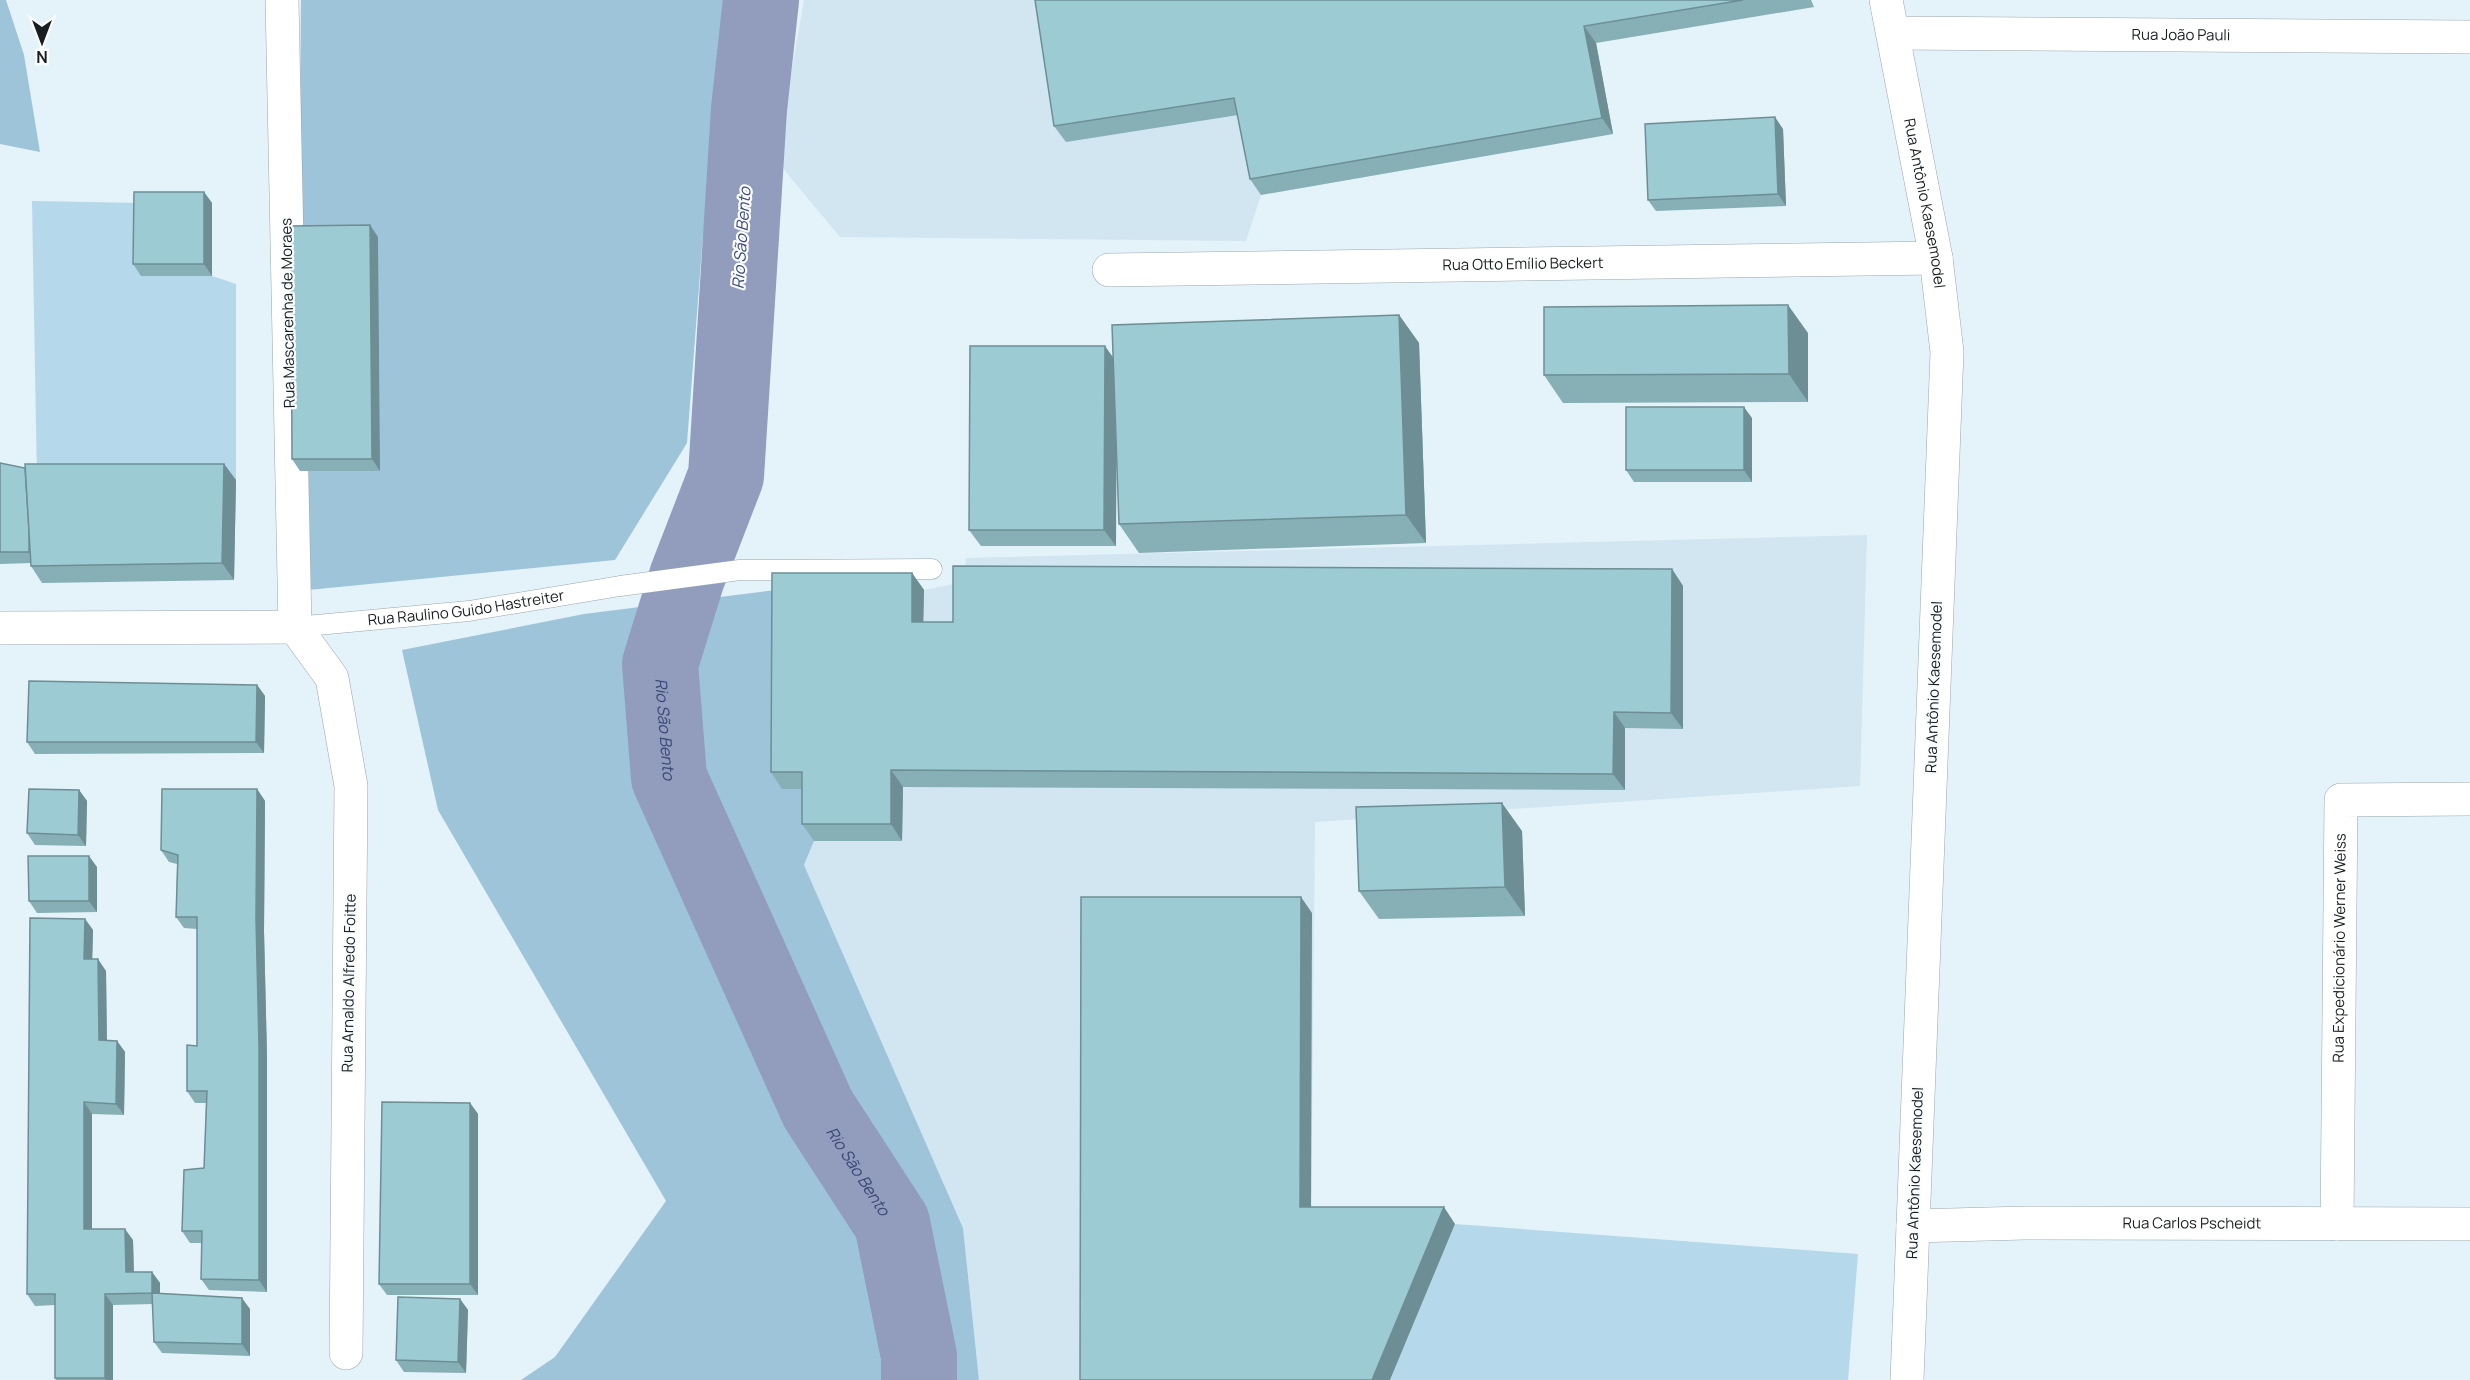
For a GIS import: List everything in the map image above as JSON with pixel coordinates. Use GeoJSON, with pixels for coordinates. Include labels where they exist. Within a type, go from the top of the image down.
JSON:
{"type":"FeatureCollection","features":[{"type":"Feature","properties":{"kind":"street","name":"Rua Mascarenha de Moraes"},"geometry":{"type":"LineString","coordinates":[[282,0],[295,627]]}},
{"type":"Feature","properties":{"kind":"street","name":"Rua Antônio Kaesemodel"},"geometry":{"type":"LineString","coordinates":[[1886,0],[1936,258],[1947,352],[1907,1380]]}},
{"type":"Feature","properties":{"kind":"street","name":"Rua João Pauli"},"geometry":{"type":"LineString","coordinates":[[1893,33],[2470,37]]}},
{"type":"Feature","properties":{"kind":"street","name":"Rua Otto Emílio Beckert"},"geometry":{"type":"LineString","coordinates":[[1109,270],[1936,258]]}},
{"type":"Feature","properties":{"kind":"street","name":"Rua Raulino Guido Hastreiter"},"geometry":{"type":"LineString","coordinates":[[0,628],[295,627]]}},
{"type":"Feature","properties":{"kind":"street","name":"Rua Arnaldo Alfredo Foitte"},"geometry":{"type":"LineString","coordinates":[[295,627],[332,678],[351,786],[346,1353]]}},
{"type":"Feature","properties":{"kind":"street","name":"Rua Expedicionário Werner Weiss"},"geometry":{"type":"LineString","coordinates":[[2337,1224],[2341,800],[2470,799]]}},
{"type":"Feature","properties":{"kind":"street","name":"Rua Carlos Pscheidt"},"geometry":{"type":"LineString","coordinates":[[1913,1226],[2025,1223],[2470,1224]]}},
{"type":"Feature","properties":{"kind":"lane","name":"Rua Raulino Guido Hastreiter"},"geometry":{"type":"LineString","coordinates":[[295,627],[469,611],[620,586],[740,570],[932,569]]}},
{"type":"Feature","properties":{"kind":"shaded area"},"geometry":{"type":"Polygon","coordinates":[[[0,0],[6,0],[24,55],[40,152],[0,144],[0,0]]]}},
{"type":"Feature","properties":{"kind":"shaded area"},"geometry":{"type":"Polygon","coordinates":[[[301,0],[735,0],[732,55],[703,235],[687,443],[615,560],[308,590],[300,471],[380,470],[378,237],[299,237],[301,0]]]}},
{"type":"Feature","properties":{"kind":"shaded area"},"geometry":{"type":"Polygon","coordinates":[[[804,0],[1811,0],[1814,7],[1596,42],[1613,134],[1261,195],[1246,241],[840,237],[776,160],[804,0]]]}},
{"type":"Feature","properties":{"kind":"shaded area"},"geometry":{"type":"Polygon","coordinates":[[[32,201],[141,203],[141,276],[212,276],[236,284],[236,480],[37,480],[32,201]]]}},
{"type":"Feature","properties":{"kind":"shaded area"},"geometry":{"type":"Polygon","coordinates":[[[1867,535],[1860,786],[1315,822],[1311,1223],[1455,1224],[1390,1380],[979,1380],[963,1228],[804,865],[814,841],[782,789],[783,589],[924,590],[964,582],[966,558],[1867,535]]]}},
{"type":"Feature","properties":{"kind":"shaded area"},"geometry":{"type":"Polygon","coordinates":[[[783,589],[782,788],[814,789],[814,841],[804,865],[963,1228],[979,1380],[521,1380],[555,1357],[666,1201],[438,810],[402,650],[584,614],[783,589]]]}},
{"type":"Feature","properties":{"kind":"shaded area"},"geometry":{"type":"Polygon","coordinates":[[[1455,1224],[1858,1254],[1848,1380],[1390,1380],[1455,1224]]]}},
{"type":"Feature","properties":{"kind":"building"},"geometry":{"type":"Polygon","coordinates":[[[1035,0],[1743,0],[1584,26],[1602,118],[1250,179],[1234,98],[1054,126],[1035,0]]]}},
{"type":"Feature","properties":{"kind":"building"},"geometry":{"type":"Polygon","coordinates":[[[1775,117],[1778,194],[1648,200],[1645,124],[1775,117]]]}},
{"type":"Feature","properties":{"kind":"building"},"geometry":{"type":"Polygon","coordinates":[[[134,192],[204,192],[204,264],[133,264],[134,192]]]}},
{"type":"Feature","properties":{"kind":"building"},"geometry":{"type":"Polygon","coordinates":[[[370,225],[372,459],[292,459],[291,226],[370,225]]]}},
{"type":"Feature","properties":{"kind":"building"},"geometry":{"type":"Polygon","coordinates":[[[1788,305],[1789,374],[1544,375],[1544,307],[1788,305]]]}},
{"type":"Feature","properties":{"kind":"building"},"geometry":{"type":"Polygon","coordinates":[[[1399,315],[1406,515],[1119,524],[1112,325],[1399,315]]]}},
{"type":"Feature","properties":{"kind":"building"},"geometry":{"type":"Polygon","coordinates":[[[970,346],[1105,346],[1104,530],[969,530],[970,346]]]}},
{"type":"Feature","properties":{"kind":"building"},"geometry":{"type":"Polygon","coordinates":[[[1626,407],[1744,407],[1744,470],[1626,470],[1626,407]]]}},
{"type":"Feature","properties":{"kind":"building"},"geometry":{"type":"Polygon","coordinates":[[[0,463],[25,468],[29,552],[0,552],[0,463]]]}},
{"type":"Feature","properties":{"kind":"building"},"geometry":{"type":"Polygon","coordinates":[[[25,464],[224,464],[222,563],[31,566],[25,464]]]}},
{"type":"Feature","properties":{"kind":"building"},"geometry":{"type":"Polygon","coordinates":[[[953,566],[1672,569],[1671,713],[1614,712],[1613,774],[891,770],[891,824],[802,824],[802,772],[771,772],[772,573],[912,573],[912,622],[953,622],[953,566]]]}},
{"type":"Feature","properties":{"kind":"building"},"geometry":{"type":"Polygon","coordinates":[[[29,681],[257,685],[256,742],[27,742],[29,681]]]}},
{"type":"Feature","properties":{"kind":"building"},"geometry":{"type":"Polygon","coordinates":[[[29,789],[79,790],[78,835],[27,833],[29,789]]]}},
{"type":"Feature","properties":{"kind":"building"},"geometry":{"type":"Polygon","coordinates":[[[162,789],[257,789],[259,1280],[201,1279],[202,1231],[182,1231],[184,1170],[204,1168],[207,1091],[187,1091],[187,1045],[197,1046],[197,917],[176,917],[178,855],[161,850],[162,789]]]}},
{"type":"Feature","properties":{"kind":"building"},"geometry":{"type":"Polygon","coordinates":[[[1502,803],[1505,887],[1359,891],[1356,807],[1502,803]]]}},
{"type":"Feature","properties":{"kind":"building"},"geometry":{"type":"Polygon","coordinates":[[[28,856],[89,856],[89,901],[29,901],[28,856]]]}},
{"type":"Feature","properties":{"kind":"building"},"geometry":{"type":"Polygon","coordinates":[[[1081,897],[1301,897],[1300,1207],[1444,1207],[1372,1380],[1080,1380],[1081,897]]]}},
{"type":"Feature","properties":{"kind":"building"},"geometry":{"type":"Polygon","coordinates":[[[30,918],[85,919],[84,959],[98,959],[99,1040],[117,1041],[116,1104],[84,1102],[84,1229],[125,1229],[126,1272],[152,1272],[152,1293],[105,1294],[105,1378],[55,1378],[55,1294],[27,1294],[30,918]]]}},
{"type":"Feature","properties":{"kind":"building"},"geometry":{"type":"Polygon","coordinates":[[[382,1102],[470,1103],[470,1284],[379,1284],[382,1102]]]}},
{"type":"Feature","properties":{"kind":"building"},"geometry":{"type":"Polygon","coordinates":[[[152,1293],[242,1298],[242,1344],[154,1342],[152,1293]]]}},
{"type":"Feature","properties":{"kind":"building"},"geometry":{"type":"Polygon","coordinates":[[[398,1297],[460,1299],[458,1362],[396,1360],[398,1297]]]}},
{"type":"Feature","properties":{"kind":"waterway","name":"Rio São Bento"},"geometry":{"type":"LineString","coordinates":[[761,0],[749,109],[726,476],[687,577],[660,664],[669,778],[818,1109],[892,1223],[919,1356],[919,1380]]}}]}
